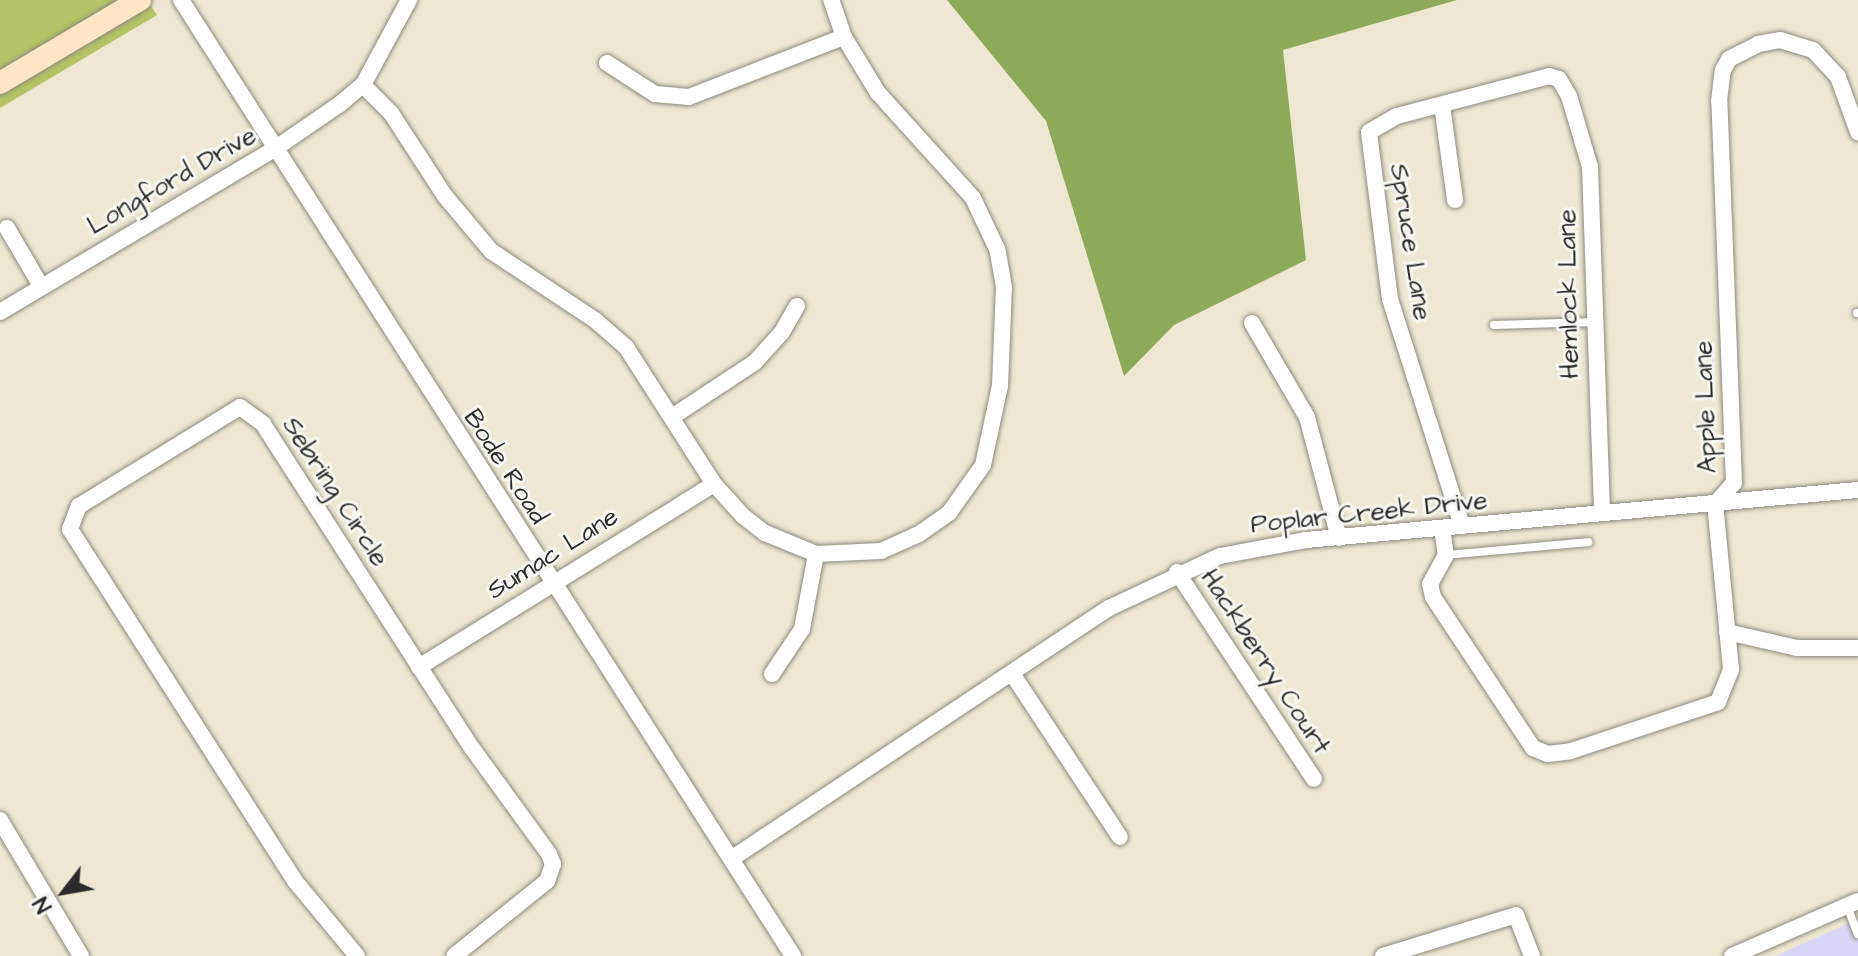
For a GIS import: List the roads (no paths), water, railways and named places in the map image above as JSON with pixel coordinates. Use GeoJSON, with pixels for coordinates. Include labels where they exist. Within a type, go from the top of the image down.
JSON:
{"type":"FeatureCollection","features":[{"type":"Feature","properties":{"kind":"street"},"geometry":{"type":"LineString","coordinates":[[0,83],[140,0]]}},
{"type":"Feature","properties":{"kind":"street","name":"Bode Road"},"geometry":{"type":"LineString","coordinates":[[181,0],[273,150],[793,956]]}},
{"type":"Feature","properties":{"kind":"street"},"geometry":{"type":"LineString","coordinates":[[409,0],[363,85],[391,113],[445,196],[491,251],[610,331],[672,417],[714,484],[765,533],[816,554],[881,551],[934,525],[963,498],[992,440],[1006,324],[997,249],[973,198],[878,93],[844,37],[831,0]]}},
{"type":"Feature","properties":{"kind":"street"},"geometry":{"type":"LineString","coordinates":[[607,63],[655,94],[689,97],[844,37]]}},
{"type":"Feature","properties":{"kind":"street","name":"Apple Lane"},"geometry":{"type":"LineString","coordinates":[[1446,555],[1430,584],[1433,597],[1524,738],[1548,754],[1711,708],[1730,683],[1715,504],[1734,483],[1719,101],[1723,70],[1729,59],[1758,44],[1780,40],[1813,50],[1838,77],[1858,132]]}},
{"type":"Feature","properties":{"kind":"street","name":"Spruce Lane"},"geometry":{"type":"LineString","coordinates":[[1462,526],[1390,299],[1369,139],[1380,121],[1549,76],[1559,79]]}},
{"type":"Feature","properties":{"kind":"street","name":"Hemlock Lane"},"geometry":{"type":"LineString","coordinates":[[1559,79],[1575,111],[1590,167],[1602,513]]}},
{"type":"Feature","properties":{"kind":"street","name":"Longford Drive"},"geometry":{"type":"LineString","coordinates":[[0,312],[273,150],[363,85]]}},
{"type":"Feature","properties":{"kind":"street"},"geometry":{"type":"LineString","coordinates":[[1442,105],[1455,200]]}},
{"type":"Feature","properties":{"kind":"street"},"geometry":{"type":"LineString","coordinates":[[7,228],[41,286]]}},
{"type":"Feature","properties":{"kind":"street"},"geometry":{"type":"LineString","coordinates":[[672,417],[755,362],[782,332],[797,306]]}},
{"type":"Feature","properties":{"kind":"street"},"geometry":{"type":"LineString","coordinates":[[1252,323],[1307,417],[1339,538]]}},
{"type":"Feature","properties":{"kind":"street","name":"Sebring Circle"},"geometry":{"type":"LineString","coordinates":[[357,956],[295,881],[75,542],[71,518],[89,500],[223,414],[247,409],[286,458],[419,667],[553,864],[547,881],[454,956]]}},
{"type":"Feature","properties":{"kind":"street","name":"Sumac Lane"},"geometry":{"type":"LineString","coordinates":[[419,667],[714,484]]}},
{"type":"Feature","properties":{"kind":"street","name":"Poplar Creek Drive"},"geometry":{"type":"LineString","coordinates":[[731,859],[1013,675],[1109,608],[1177,572],[1255,547],[1858,490]]}},
{"type":"Feature","properties":{"kind":"street"},"geometry":{"type":"LineString","coordinates":[[1442,528],[1446,555]]}},
{"type":"Feature","properties":{"kind":"street"},"geometry":{"type":"LineString","coordinates":[[772,674],[805,620],[816,554]]}},
{"type":"Feature","properties":{"kind":"street","name":"Hackberry Court"},"geometry":{"type":"LineString","coordinates":[[1177,572],[1314,779]]}},
{"type":"Feature","properties":{"kind":"street"},"geometry":{"type":"LineString","coordinates":[[1727,632],[1797,648],[1858,648]]}},
{"type":"Feature","properties":{"kind":"street"},"geometry":{"type":"LineString","coordinates":[[1013,675],[1120,837]]}},
{"type":"Feature","properties":{"kind":"street"},"geometry":{"type":"LineString","coordinates":[[0,820],[81,956]]}},
{"type":"Feature","properties":{"kind":"street"},"geometry":{"type":"LineString","coordinates":[[1732,956],[1852,903]]}},
{"type":"Feature","properties":{"kind":"street"},"geometry":{"type":"LineString","coordinates":[[1383,956],[1516,915],[1532,956]]}},
{"type":"Feature","properties":{"kind":"lane"},"geometry":{"type":"LineString","coordinates":[[1494,325],[1595,322]]}},
{"type":"Feature","properties":{"kind":"lane"},"geometry":{"type":"LineString","coordinates":[[1446,555],[1588,542]]}},
{"type":"Feature","properties":{"kind":"lane"},"geometry":{"type":"LineString","coordinates":[[1852,903],[1858,934]]}}]}
